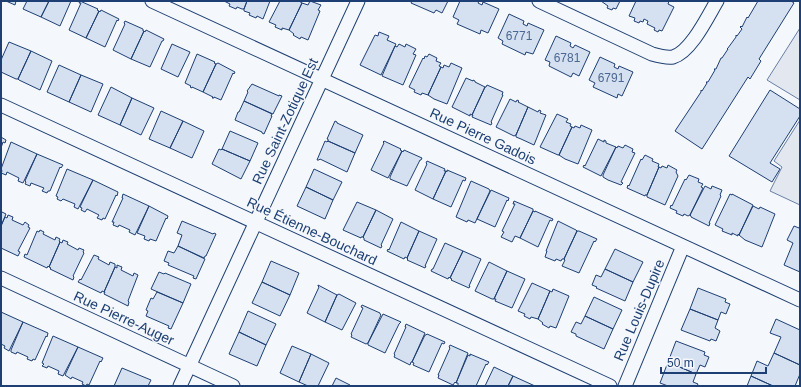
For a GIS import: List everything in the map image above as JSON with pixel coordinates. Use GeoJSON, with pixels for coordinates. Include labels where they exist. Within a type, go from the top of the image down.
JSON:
{"type":"FeatureCollection","features":[{"type":"Feature","properties":{"kind":"street","name":"Rue Pierre Gadois"},"geometry":{"type":"LineString","coordinates":[[152,1],[800,300]]}},
{"type":"Feature","properties":{"kind":"street","name":"Rue Saint-Zotique Est"},"geometry":{"type":"LineString","coordinates":[[180,386],[358,1]]}},
{"type":"Feature","properties":{"kind":"street"},"geometry":{"type":"LineString","coordinates":[[539,1],[652,54],[663,57],[674,57],[691,43],[717,1]]}},
{"type":"Feature","properties":{"kind":"street","name":"Rue Étienne-Bouchard"},"geometry":{"type":"LineString","coordinates":[[1,104],[255,223],[610,386]]}},
{"type":"Feature","properties":{"kind":"street","name":"Rue Louis-Dupire"},"geometry":{"type":"LineString","coordinates":[[625,386],[683,246]]}},
{"type":"Feature","properties":{"kind":"street","name":"Rue Pierre-Auger"},"geometry":{"type":"LineString","coordinates":[[1,278],[233,386]]}},
{"type":"Feature","properties":{"kind":"shaded area"},"geometry":{"type":"Polygon","coordinates":[[[800,28],[800,100],[767,80],[800,28]]]}},
{"type":"Feature","properties":{"kind":"shaded area"},"geometry":{"type":"Polygon","coordinates":[[[800,120],[800,205],[770,191],[782,167],[774,161],[800,120]]]}},
{"type":"Feature","properties":{"kind":"building"},"geometry":{"type":"Polygon","coordinates":[[[6,1],[16,1],[15,5],[6,1]]]}},
{"type":"Feature","properties":{"kind":"building"},"geometry":{"type":"Polygon","coordinates":[[[27,1],[49,1],[41,17],[23,9],[27,1]]]}},
{"type":"Feature","properties":{"kind":"building"},"geometry":{"type":"Polygon","coordinates":[[[49,1],[71,1],[60,26],[41,17],[49,1]]]}},
{"type":"Feature","properties":{"kind":"building"},"geometry":{"type":"Polygon","coordinates":[[[80,1],[98,9],[97,10],[99,11],[86,38],[69,30],[81,3],[79,3],[80,1]]]}},
{"type":"Feature","properties":{"kind":"building"},"geometry":{"type":"Polygon","coordinates":[[[224,1],[247,1],[244,9],[237,7],[236,9],[229,6],[230,4],[224,1]]]}},
{"type":"Feature","properties":{"kind":"building"},"geometry":{"type":"Polygon","coordinates":[[[247,1],[270,1],[263,19],[257,16],[256,18],[249,15],[250,13],[244,11],[247,1]]]}},
{"type":"Feature","properties":{"kind":"building"},"geometry":{"type":"Polygon","coordinates":[[[280,1],[299,1],[302,3],[289,30],[282,28],[282,30],[269,22],[280,1]]]}},
{"type":"Feature","properties":{"kind":"building"},"geometry":{"type":"Polygon","coordinates":[[[310,1],[321,5],[318,10],[320,11],[308,40],[301,37],[300,39],[293,35],[294,34],[289,30],[302,3],[308,5],[310,1]]]}},
{"type":"Feature","properties":{"kind":"building"},"geometry":{"type":"Polygon","coordinates":[[[412,1],[448,1],[442,13],[436,10],[434,13],[411,3],[412,1]]]}},
{"type":"Feature","properties":{"kind":"building"},"geometry":{"type":"Polygon","coordinates":[[[460,1],[479,1],[478,3],[482,5],[483,2],[499,9],[488,33],[481,30],[480,34],[457,24],[459,20],[453,17],[460,1]]]}},
{"type":"Feature","properties":{"kind":"building"},"geometry":{"type":"Polygon","coordinates":[[[601,1],[620,1],[616,9],[613,8],[612,10],[607,8],[608,6],[601,1]]]}},
{"type":"Feature","properties":{"kind":"building"},"geometry":{"type":"Polygon","coordinates":[[[636,1],[669,1],[668,4],[674,7],[662,31],[659,30],[658,32],[654,30],[655,28],[647,24],[648,21],[644,19],[643,22],[640,21],[639,23],[634,21],[635,18],[629,16],[636,1]]]}},
{"type":"Feature","properties":{"kind":"building"},"geometry":{"type":"Polygon","coordinates":[[[758,1],[791,1],[794,3],[759,59],[761,61],[750,79],[748,77],[702,149],[675,131],[701,90],[702,91],[707,83],[706,82],[708,82],[715,70],[714,69],[716,69],[721,58],[736,35],[737,36],[742,29],[740,27],[742,27],[758,1]]]}},
{"type":"Feature","properties":{"kind":"building"},"geometry":{"type":"Polygon","coordinates":[[[101,10],[119,19],[118,21],[117,20],[105,47],[86,38],[99,11],[100,12],[101,10]]]}},
{"type":"Feature","properties":{"kind":"building"},"geometry":{"type":"Polygon","coordinates":[[[509,14],[524,21],[523,24],[527,26],[528,23],[544,30],[533,54],[526,52],[525,55],[502,44],[503,41],[498,38],[509,14]]]}},
{"type":"Feature","properties":{"kind":"building"},"geometry":{"type":"Polygon","coordinates":[[[125,21],[143,29],[144,31],[131,59],[113,50],[125,21]]]}},
{"type":"Feature","properties":{"kind":"building"},"geometry":{"type":"Polygon","coordinates":[[[146,30],[164,39],[150,67],[131,59],[144,31],[145,32],[146,30]]]}},
{"type":"Feature","properties":{"kind":"building"},"geometry":{"type":"Polygon","coordinates":[[[379,32],[389,36],[387,40],[396,44],[381,75],[360,65],[375,35],[378,36],[379,32]]]}},
{"type":"Feature","properties":{"kind":"building"},"geometry":{"type":"Polygon","coordinates":[[[556,36],[571,43],[570,46],[573,48],[575,45],[590,52],[579,76],[573,73],[571,77],[549,66],[550,62],[545,60],[556,36]]]}},
{"type":"Feature","properties":{"kind":"building"},"geometry":{"type":"Polygon","coordinates":[[[9,42],[31,51],[18,79],[1,72],[1,60],[9,42]]]}},
{"type":"Feature","properties":{"kind":"building"},"geometry":{"type":"Polygon","coordinates":[[[172,44],[190,52],[178,77],[161,69],[172,44]]]}},
{"type":"Feature","properties":{"kind":"building"},"geometry":{"type":"Polygon","coordinates":[[[399,44],[405,47],[406,44],[416,49],[413,54],[416,55],[403,85],[382,76],[395,46],[397,47],[399,44]]]}},
{"type":"Feature","properties":{"kind":"building"},"geometry":{"type":"Polygon","coordinates":[[[31,51],[52,61],[40,90],[18,79],[31,51]]]}},
{"type":"Feature","properties":{"kind":"building"},"geometry":{"type":"Polygon","coordinates":[[[197,54],[215,62],[214,63],[216,64],[203,92],[190,87],[191,86],[185,83],[197,54]]]}},
{"type":"Feature","properties":{"kind":"building"},"geometry":{"type":"Polygon","coordinates":[[[429,54],[437,58],[436,61],[441,63],[439,66],[441,67],[428,95],[422,93],[421,95],[414,92],[415,90],[409,87],[423,58],[424,59],[425,56],[427,57],[429,54]]]}},
{"type":"Feature","properties":{"kind":"building"},"geometry":{"type":"Polygon","coordinates":[[[600,57],[615,64],[614,67],[618,69],[619,66],[633,72],[622,96],[618,94],[617,98],[593,87],[595,83],[589,80],[600,57]]]}},
{"type":"Feature","properties":{"kind":"building"},"geometry":{"type":"Polygon","coordinates":[[[218,63],[235,72],[234,74],[233,73],[221,100],[214,97],[212,98],[213,97],[203,92],[216,64],[218,63]]]}},
{"type":"Feature","properties":{"kind":"building"},"geometry":{"type":"Polygon","coordinates":[[[451,63],[462,68],[447,104],[428,95],[441,67],[443,68],[444,65],[449,67],[451,63]]]}},
{"type":"Feature","properties":{"kind":"building"},"geometry":{"type":"Polygon","coordinates":[[[59,65],[81,75],[69,102],[47,92],[59,65]]]}},
{"type":"Feature","properties":{"kind":"building"},"geometry":{"type":"Polygon","coordinates":[[[81,75],[103,84],[91,112],[69,102],[81,75]]]}},
{"type":"Feature","properties":{"kind":"building"},"geometry":{"type":"Polygon","coordinates":[[[466,78],[485,87],[472,115],[470,114],[470,116],[452,107],[466,78]]]}},
{"type":"Feature","properties":{"kind":"building"},"geometry":{"type":"Polygon","coordinates":[[[252,84],[282,96],[273,114],[244,101],[248,92],[247,91],[252,84]]]}},
{"type":"Feature","properties":{"kind":"building"},"geometry":{"type":"Polygon","coordinates":[[[487,85],[503,92],[491,125],[472,117],[487,85]]]}},
{"type":"Feature","properties":{"kind":"building"},"geometry":{"type":"Polygon","coordinates":[[[111,87],[132,98],[120,125],[98,115],[111,87]]]}},
{"type":"Feature","properties":{"kind":"building"},"geometry":{"type":"Polygon","coordinates":[[[770,90],[800,109],[800,116],[770,163],[780,169],[772,182],[729,156],[770,90]]]}},
{"type":"Feature","properties":{"kind":"building"},"geometry":{"type":"Polygon","coordinates":[[[132,98],[154,108],[141,135],[120,125],[132,98]]]}},
{"type":"Feature","properties":{"kind":"building"},"geometry":{"type":"Polygon","coordinates":[[[510,99],[516,102],[517,100],[528,107],[516,135],[514,136],[496,127],[510,99]]]}},
{"type":"Feature","properties":{"kind":"building"},"geometry":{"type":"Polygon","coordinates":[[[244,101],[272,114],[264,134],[235,120],[244,101]]]}},
{"type":"Feature","properties":{"kind":"building"},"geometry":{"type":"Polygon","coordinates":[[[528,107],[538,112],[539,110],[541,111],[540,113],[546,115],[534,145],[516,137],[528,107]]]}},
{"type":"Feature","properties":{"kind":"building"},"geometry":{"type":"Polygon","coordinates":[[[161,111],[183,121],[170,148],[149,139],[161,111]]]}},
{"type":"Feature","properties":{"kind":"building"},"geometry":{"type":"Polygon","coordinates":[[[557,114],[568,119],[566,122],[571,124],[570,126],[572,127],[559,155],[540,147],[557,114]]]}},
{"type":"Feature","properties":{"kind":"building"},"geometry":{"type":"Polygon","coordinates":[[[183,121],[204,131],[192,158],[170,148],[183,121]]]}},
{"type":"Feature","properties":{"kind":"building"},"geometry":{"type":"Polygon","coordinates":[[[335,121],[363,135],[355,153],[328,141],[327,139],[335,121]]]}},
{"type":"Feature","properties":{"kind":"building"},"geometry":{"type":"Polygon","coordinates":[[[581,125],[592,130],[578,164],[559,155],[572,127],[574,128],[575,126],[580,128],[581,125]]]}},
{"type":"Feature","properties":{"kind":"building"},"geometry":{"type":"Polygon","coordinates":[[[230,131],[258,143],[250,161],[222,149],[230,131]]]}},
{"type":"Feature","properties":{"kind":"building"},"geometry":{"type":"Polygon","coordinates":[[[1,137],[6,140],[5,143],[3,142],[1,148],[1,137]]]}},
{"type":"Feature","properties":{"kind":"building"},"geometry":{"type":"Polygon","coordinates":[[[598,139],[604,142],[604,140],[606,143],[616,147],[601,176],[583,167],[584,165],[585,166],[598,139]]]}},
{"type":"Feature","properties":{"kind":"building"},"geometry":{"type":"Polygon","coordinates":[[[325,141],[355,153],[347,172],[320,159],[317,160],[325,141]]]}},
{"type":"Feature","properties":{"kind":"building"},"geometry":{"type":"Polygon","coordinates":[[[384,141],[401,149],[400,150],[402,151],[388,178],[371,170],[384,141]]]}},
{"type":"Feature","properties":{"kind":"building"},"geometry":{"type":"Polygon","coordinates":[[[11,142],[37,154],[23,183],[18,181],[19,178],[7,172],[6,175],[1,173],[1,169],[11,142]]]}},
{"type":"Feature","properties":{"kind":"building"},"geometry":{"type":"Polygon","coordinates":[[[625,145],[633,149],[632,152],[635,153],[621,182],[623,183],[621,185],[608,180],[603,177],[603,175],[616,147],[617,148],[618,146],[623,148],[625,145]]]}},
{"type":"Feature","properties":{"kind":"building"},"geometry":{"type":"Polygon","coordinates":[[[219,149],[250,161],[241,179],[212,164],[219,149]]]}},
{"type":"Feature","properties":{"kind":"building"},"geometry":{"type":"Polygon","coordinates":[[[404,150],[422,158],[407,186],[390,179],[402,151],[403,152],[404,150]]]}},
{"type":"Feature","properties":{"kind":"building"},"geometry":{"type":"Polygon","coordinates":[[[37,154],[63,165],[61,168],[60,167],[50,191],[47,193],[42,191],[44,188],[31,183],[30,186],[25,184],[37,154]]]}},
{"type":"Feature","properties":{"kind":"building"},"geometry":{"type":"Polygon","coordinates":[[[645,155],[653,159],[652,161],[659,164],[659,167],[647,195],[645,196],[627,188],[641,159],[642,160],[645,155]]]}},
{"type":"Feature","properties":{"kind":"building"},"geometry":{"type":"Polygon","coordinates":[[[427,161],[445,169],[444,171],[446,171],[433,199],[415,190],[427,161]]]}},
{"type":"Feature","properties":{"kind":"building"},"geometry":{"type":"Polygon","coordinates":[[[668,165],[677,170],[676,172],[678,176],[665,205],[647,197],[647,195],[659,167],[661,168],[662,166],[667,168],[668,165]]]}},
{"type":"Feature","properties":{"kind":"building"},"geometry":{"type":"Polygon","coordinates":[[[67,169],[93,180],[78,209],[74,207],[75,204],[63,199],[61,201],[57,199],[58,197],[56,196],[67,169]]]}},
{"type":"Feature","properties":{"kind":"building"},"geometry":{"type":"Polygon","coordinates":[[[314,169],[342,182],[333,200],[306,187],[314,169]]]}},
{"type":"Feature","properties":{"kind":"building"},"geometry":{"type":"Polygon","coordinates":[[[447,170],[466,178],[465,181],[463,180],[451,207],[433,199],[447,170]]]}},
{"type":"Feature","properties":{"kind":"building"},"geometry":{"type":"Polygon","coordinates":[[[689,175],[699,179],[698,182],[703,184],[701,187],[703,188],[690,215],[688,216],[684,214],[683,216],[670,208],[685,179],[686,180],[689,175]]]}},
{"type":"Feature","properties":{"kind":"building"},"geometry":{"type":"Polygon","coordinates":[[[93,180],[118,192],[105,219],[103,218],[102,220],[97,218],[99,215],[87,209],[85,212],[81,210],[82,208],[80,207],[93,180]]]}},
{"type":"Feature","properties":{"kind":"building"},"geometry":{"type":"Polygon","coordinates":[[[471,181],[489,189],[490,191],[475,223],[468,220],[467,222],[456,217],[471,181]]]}},
{"type":"Feature","properties":{"kind":"building"},"geometry":{"type":"Polygon","coordinates":[[[705,186],[711,189],[712,186],[722,190],[709,226],[691,217],[690,215],[705,186]]]}},
{"type":"Feature","properties":{"kind":"building"},"geometry":{"type":"Polygon","coordinates":[[[306,187],[333,200],[325,219],[297,206],[306,187]]]}},
{"type":"Feature","properties":{"kind":"building"},"geometry":{"type":"Polygon","coordinates":[[[491,190],[509,198],[495,227],[477,219],[491,190]]]}},
{"type":"Feature","properties":{"kind":"building"},"geometry":{"type":"Polygon","coordinates":[[[123,194],[149,206],[135,235],[129,232],[130,230],[119,225],[118,227],[113,225],[114,222],[112,222],[123,198],[123,194]]]}},
{"type":"Feature","properties":{"kind":"building"},"geometry":{"type":"Polygon","coordinates":[[[730,194],[753,205],[738,236],[722,231],[723,229],[715,225],[730,194]]]}},
{"type":"Feature","properties":{"kind":"building"},"geometry":{"type":"Polygon","coordinates":[[[514,201],[533,209],[533,211],[520,238],[515,236],[512,242],[501,237],[504,232],[502,231],[515,204],[513,204],[514,201]]]}},
{"type":"Feature","properties":{"kind":"building"},"geometry":{"type":"Polygon","coordinates":[[[357,202],[376,210],[363,237],[361,238],[343,230],[357,202]]]}},
{"type":"Feature","properties":{"kind":"building"},"geometry":{"type":"Polygon","coordinates":[[[149,206],[168,216],[156,241],[144,239],[145,236],[137,233],[149,206]]]}},
{"type":"Feature","properties":{"kind":"building"},"geometry":{"type":"Polygon","coordinates":[[[753,206],[759,209],[760,207],[775,214],[762,247],[745,240],[739,235],[753,206]]]}},
{"type":"Feature","properties":{"kind":"building"},"geometry":{"type":"Polygon","coordinates":[[[376,210],[393,219],[381,248],[364,240],[363,237],[376,210]]]}},
{"type":"Feature","properties":{"kind":"building"},"geometry":{"type":"Polygon","coordinates":[[[533,211],[553,219],[552,221],[550,220],[538,247],[520,238],[533,211]]]}},
{"type":"Feature","properties":{"kind":"building"},"geometry":{"type":"Polygon","coordinates":[[[2,212],[6,214],[1,226],[1,214],[2,212]]]}},
{"type":"Feature","properties":{"kind":"building"},"geometry":{"type":"Polygon","coordinates":[[[8,215],[13,217],[12,220],[23,225],[25,222],[30,228],[18,251],[20,252],[18,256],[1,248],[1,226],[5,217],[7,218],[8,215]]]}},
{"type":"Feature","properties":{"kind":"building"},"geometry":{"type":"Polygon","coordinates":[[[182,221],[216,234],[204,258],[178,246],[182,235],[177,233],[182,221]]]}},
{"type":"Feature","properties":{"kind":"building"},"geometry":{"type":"Polygon","coordinates":[[[558,221],[577,231],[564,259],[561,261],[556,259],[555,261],[545,257],[558,221]]]}},
{"type":"Feature","properties":{"kind":"building"},"geometry":{"type":"Polygon","coordinates":[[[401,222],[419,231],[407,258],[405,257],[404,259],[387,251],[388,249],[389,250],[401,222]]]}},
{"type":"Feature","properties":{"kind":"building"},"geometry":{"type":"Polygon","coordinates":[[[794,226],[799,228],[800,226],[800,272],[784,265],[793,243],[787,240],[794,226]]]}},
{"type":"Feature","properties":{"kind":"building"},"geometry":{"type":"Polygon","coordinates":[[[40,230],[44,232],[43,234],[55,240],[56,237],[60,239],[49,267],[48,266],[47,268],[24,257],[25,254],[27,255],[37,231],[39,232],[40,230]]]}},
{"type":"Feature","properties":{"kind":"building"},"geometry":{"type":"Polygon","coordinates":[[[419,231],[437,239],[425,268],[407,260],[419,231]]]}},
{"type":"Feature","properties":{"kind":"building"},"geometry":{"type":"Polygon","coordinates":[[[577,231],[597,239],[595,242],[594,241],[579,273],[562,266],[577,231]]]}},
{"type":"Feature","properties":{"kind":"building"},"geometry":{"type":"Polygon","coordinates":[[[63,240],[78,250],[79,248],[84,250],[73,276],[73,280],[50,269],[51,268],[49,267],[60,242],[62,243],[63,240]]]}},
{"type":"Feature","properties":{"kind":"building"},"geometry":{"type":"Polygon","coordinates":[[[445,243],[463,251],[450,278],[449,277],[448,279],[431,271],[445,243]]]}},
{"type":"Feature","properties":{"kind":"building"},"geometry":{"type":"Polygon","coordinates":[[[178,246],[205,259],[196,279],[193,278],[194,276],[168,265],[169,263],[164,261],[168,251],[174,253],[178,246]]]}},
{"type":"Feature","properties":{"kind":"building"},"geometry":{"type":"Polygon","coordinates":[[[615,249],[643,262],[633,282],[605,269],[615,249]]]}},
{"type":"Feature","properties":{"kind":"building"},"geometry":{"type":"Polygon","coordinates":[[[463,251],[481,259],[469,288],[451,280],[452,279],[450,278],[463,251]]]}},
{"type":"Feature","properties":{"kind":"building"},"geometry":{"type":"Polygon","coordinates":[[[94,255],[109,265],[110,262],[115,264],[104,292],[102,291],[101,293],[78,282],[80,279],[81,280],[94,255]]]}},
{"type":"Feature","properties":{"kind":"building"},"geometry":{"type":"Polygon","coordinates":[[[271,261],[299,273],[290,295],[262,282],[271,261]]]}},
{"type":"Feature","properties":{"kind":"building"},"geometry":{"type":"Polygon","coordinates":[[[489,262],[507,271],[494,299],[475,291],[489,262]]]}},
{"type":"Feature","properties":{"kind":"building"},"geometry":{"type":"Polygon","coordinates":[[[117,265],[122,267],[121,270],[133,276],[134,273],[138,275],[128,301],[128,306],[104,294],[115,267],[117,268],[117,265]]]}},
{"type":"Feature","properties":{"kind":"building"},"geometry":{"type":"Polygon","coordinates":[[[605,269],[633,282],[625,301],[592,285],[596,275],[601,277],[605,269]]]}},
{"type":"Feature","properties":{"kind":"building"},"geometry":{"type":"Polygon","coordinates":[[[507,271],[525,279],[512,308],[495,301],[496,299],[494,299],[507,271]]]}},
{"type":"Feature","properties":{"kind":"building"},"geometry":{"type":"Polygon","coordinates":[[[159,272],[191,284],[183,303],[151,289],[159,272]]]}},
{"type":"Feature","properties":{"kind":"building"},"geometry":{"type":"Polygon","coordinates":[[[262,282],[290,295],[280,316],[252,303],[262,282]]]}},
{"type":"Feature","properties":{"kind":"building"},"geometry":{"type":"Polygon","coordinates":[[[532,283],[550,291],[538,319],[531,317],[530,319],[524,316],[525,314],[518,311],[532,283]]]}},
{"type":"Feature","properties":{"kind":"building"},"geometry":{"type":"Polygon","coordinates":[[[318,285],[337,295],[325,322],[307,313],[319,287],[318,285]]]}},
{"type":"Feature","properties":{"kind":"building"},"geometry":{"type":"Polygon","coordinates":[[[698,288],[726,299],[725,302],[730,304],[726,314],[721,312],[718,320],[690,309],[698,288]]]}},
{"type":"Feature","properties":{"kind":"building"},"geometry":{"type":"Polygon","coordinates":[[[553,289],[569,296],[556,328],[550,326],[549,328],[542,324],[543,323],[538,319],[550,291],[552,292],[553,289]]]}},
{"type":"Feature","properties":{"kind":"building"},"geometry":{"type":"Polygon","coordinates":[[[157,292],[183,303],[171,329],[168,328],[169,326],[146,316],[148,311],[146,310],[151,298],[153,299],[157,292]]]}},
{"type":"Feature","properties":{"kind":"building"},"geometry":{"type":"Polygon","coordinates":[[[339,294],[356,303],[342,330],[325,322],[337,295],[339,294]]]}},
{"type":"Feature","properties":{"kind":"building"},"geometry":{"type":"Polygon","coordinates":[[[594,297],[622,310],[613,329],[585,316],[594,297]]]}},
{"type":"Feature","properties":{"kind":"building"},"geometry":{"type":"Polygon","coordinates":[[[362,305],[380,313],[381,315],[368,343],[366,344],[351,337],[363,308],[361,307],[362,305]]]}},
{"type":"Feature","properties":{"kind":"building"},"geometry":{"type":"Polygon","coordinates":[[[690,309],[718,320],[715,328],[720,331],[716,341],[711,339],[710,341],[681,330],[690,309]]]}},
{"type":"Feature","properties":{"kind":"building"},"geometry":{"type":"Polygon","coordinates":[[[248,311],[276,324],[266,345],[239,332],[248,311]]]}},
{"type":"Feature","properties":{"kind":"building"},"geometry":{"type":"Polygon","coordinates":[[[1,312],[23,322],[9,351],[1,344],[1,312]]]}},
{"type":"Feature","properties":{"kind":"building"},"geometry":{"type":"Polygon","coordinates":[[[383,314],[401,322],[385,353],[368,345],[383,314]]]}},
{"type":"Feature","properties":{"kind":"building"},"geometry":{"type":"Polygon","coordinates":[[[585,316],[613,329],[604,349],[576,336],[576,334],[571,332],[576,322],[581,324],[585,316]]]}},
{"type":"Feature","properties":{"kind":"building"},"geometry":{"type":"Polygon","coordinates":[[[776,319],[800,330],[800,365],[774,353],[781,337],[770,333],[776,319]]]}},
{"type":"Feature","properties":{"kind":"building"},"geometry":{"type":"Polygon","coordinates":[[[23,322],[48,333],[35,360],[33,359],[32,361],[27,359],[28,357],[17,352],[16,354],[11,352],[23,322]]]}},
{"type":"Feature","properties":{"kind":"building"},"geometry":{"type":"Polygon","coordinates":[[[406,324],[425,333],[410,365],[394,357],[406,324]]]}},
{"type":"Feature","properties":{"kind":"building"},"geometry":{"type":"Polygon","coordinates":[[[239,332],[266,345],[257,366],[229,354],[239,332]]]}},
{"type":"Feature","properties":{"kind":"building"},"geometry":{"type":"Polygon","coordinates":[[[427,334],[445,342],[444,344],[442,343],[429,372],[413,365],[414,363],[412,362],[425,335],[427,334]]]}},
{"type":"Feature","properties":{"kind":"building"},"geometry":{"type":"Polygon","coordinates":[[[53,336],[78,347],[63,376],[58,374],[59,371],[48,366],[47,368],[42,366],[53,336]]]}},
{"type":"Feature","properties":{"kind":"building"},"geometry":{"type":"Polygon","coordinates":[[[676,341],[705,352],[704,355],[709,357],[705,367],[700,365],[696,374],[668,362],[676,341]]]}},
{"type":"Feature","properties":{"kind":"building"},"geometry":{"type":"Polygon","coordinates":[[[450,345],[468,353],[456,383],[455,382],[453,385],[438,378],[450,345]]]}},
{"type":"Feature","properties":{"kind":"building"},"geometry":{"type":"Polygon","coordinates":[[[292,346],[311,354],[299,382],[280,373],[292,346]]]}},
{"type":"Feature","properties":{"kind":"building"},"geometry":{"type":"Polygon","coordinates":[[[78,347],[103,358],[101,362],[100,361],[89,385],[87,384],[86,386],[82,384],[83,382],[72,377],[71,379],[65,375],[78,347]]]}},
{"type":"Feature","properties":{"kind":"building"},"geometry":{"type":"Polygon","coordinates":[[[774,353],[800,365],[800,374],[795,386],[773,386],[751,376],[757,361],[768,366],[774,353]]]}},
{"type":"Feature","properties":{"kind":"building"},"geometry":{"type":"Polygon","coordinates":[[[311,354],[329,363],[318,386],[308,386],[299,382],[311,354]]]}},
{"type":"Feature","properties":{"kind":"building"},"geometry":{"type":"Polygon","coordinates":[[[470,354],[489,362],[487,365],[486,364],[476,386],[458,386],[458,383],[456,383],[468,355],[470,356],[470,354]]]}},
{"type":"Feature","properties":{"kind":"building"},"geometry":{"type":"Polygon","coordinates":[[[668,362],[696,374],[693,382],[698,384],[697,386],[668,386],[660,383],[668,362]]]}},
{"type":"Feature","properties":{"kind":"building"},"geometry":{"type":"Polygon","coordinates":[[[494,367],[513,376],[508,386],[485,386],[494,367]]]}},
{"type":"Feature","properties":{"kind":"building"},"geometry":{"type":"Polygon","coordinates":[[[122,368],[151,380],[148,386],[114,386],[122,368]]]}},
{"type":"Feature","properties":{"kind":"building"},"geometry":{"type":"Polygon","coordinates":[[[513,376],[535,386],[508,386],[513,376]]]}},
{"type":"Feature","properties":{"kind":"building"},"geometry":{"type":"Polygon","coordinates":[[[751,376],[773,386],[747,386],[751,376]]]}},
{"type":"Feature","properties":{"kind":"building"},"geometry":{"type":"Polygon","coordinates":[[[336,378],[350,385],[332,386],[336,378]]]}}]}
